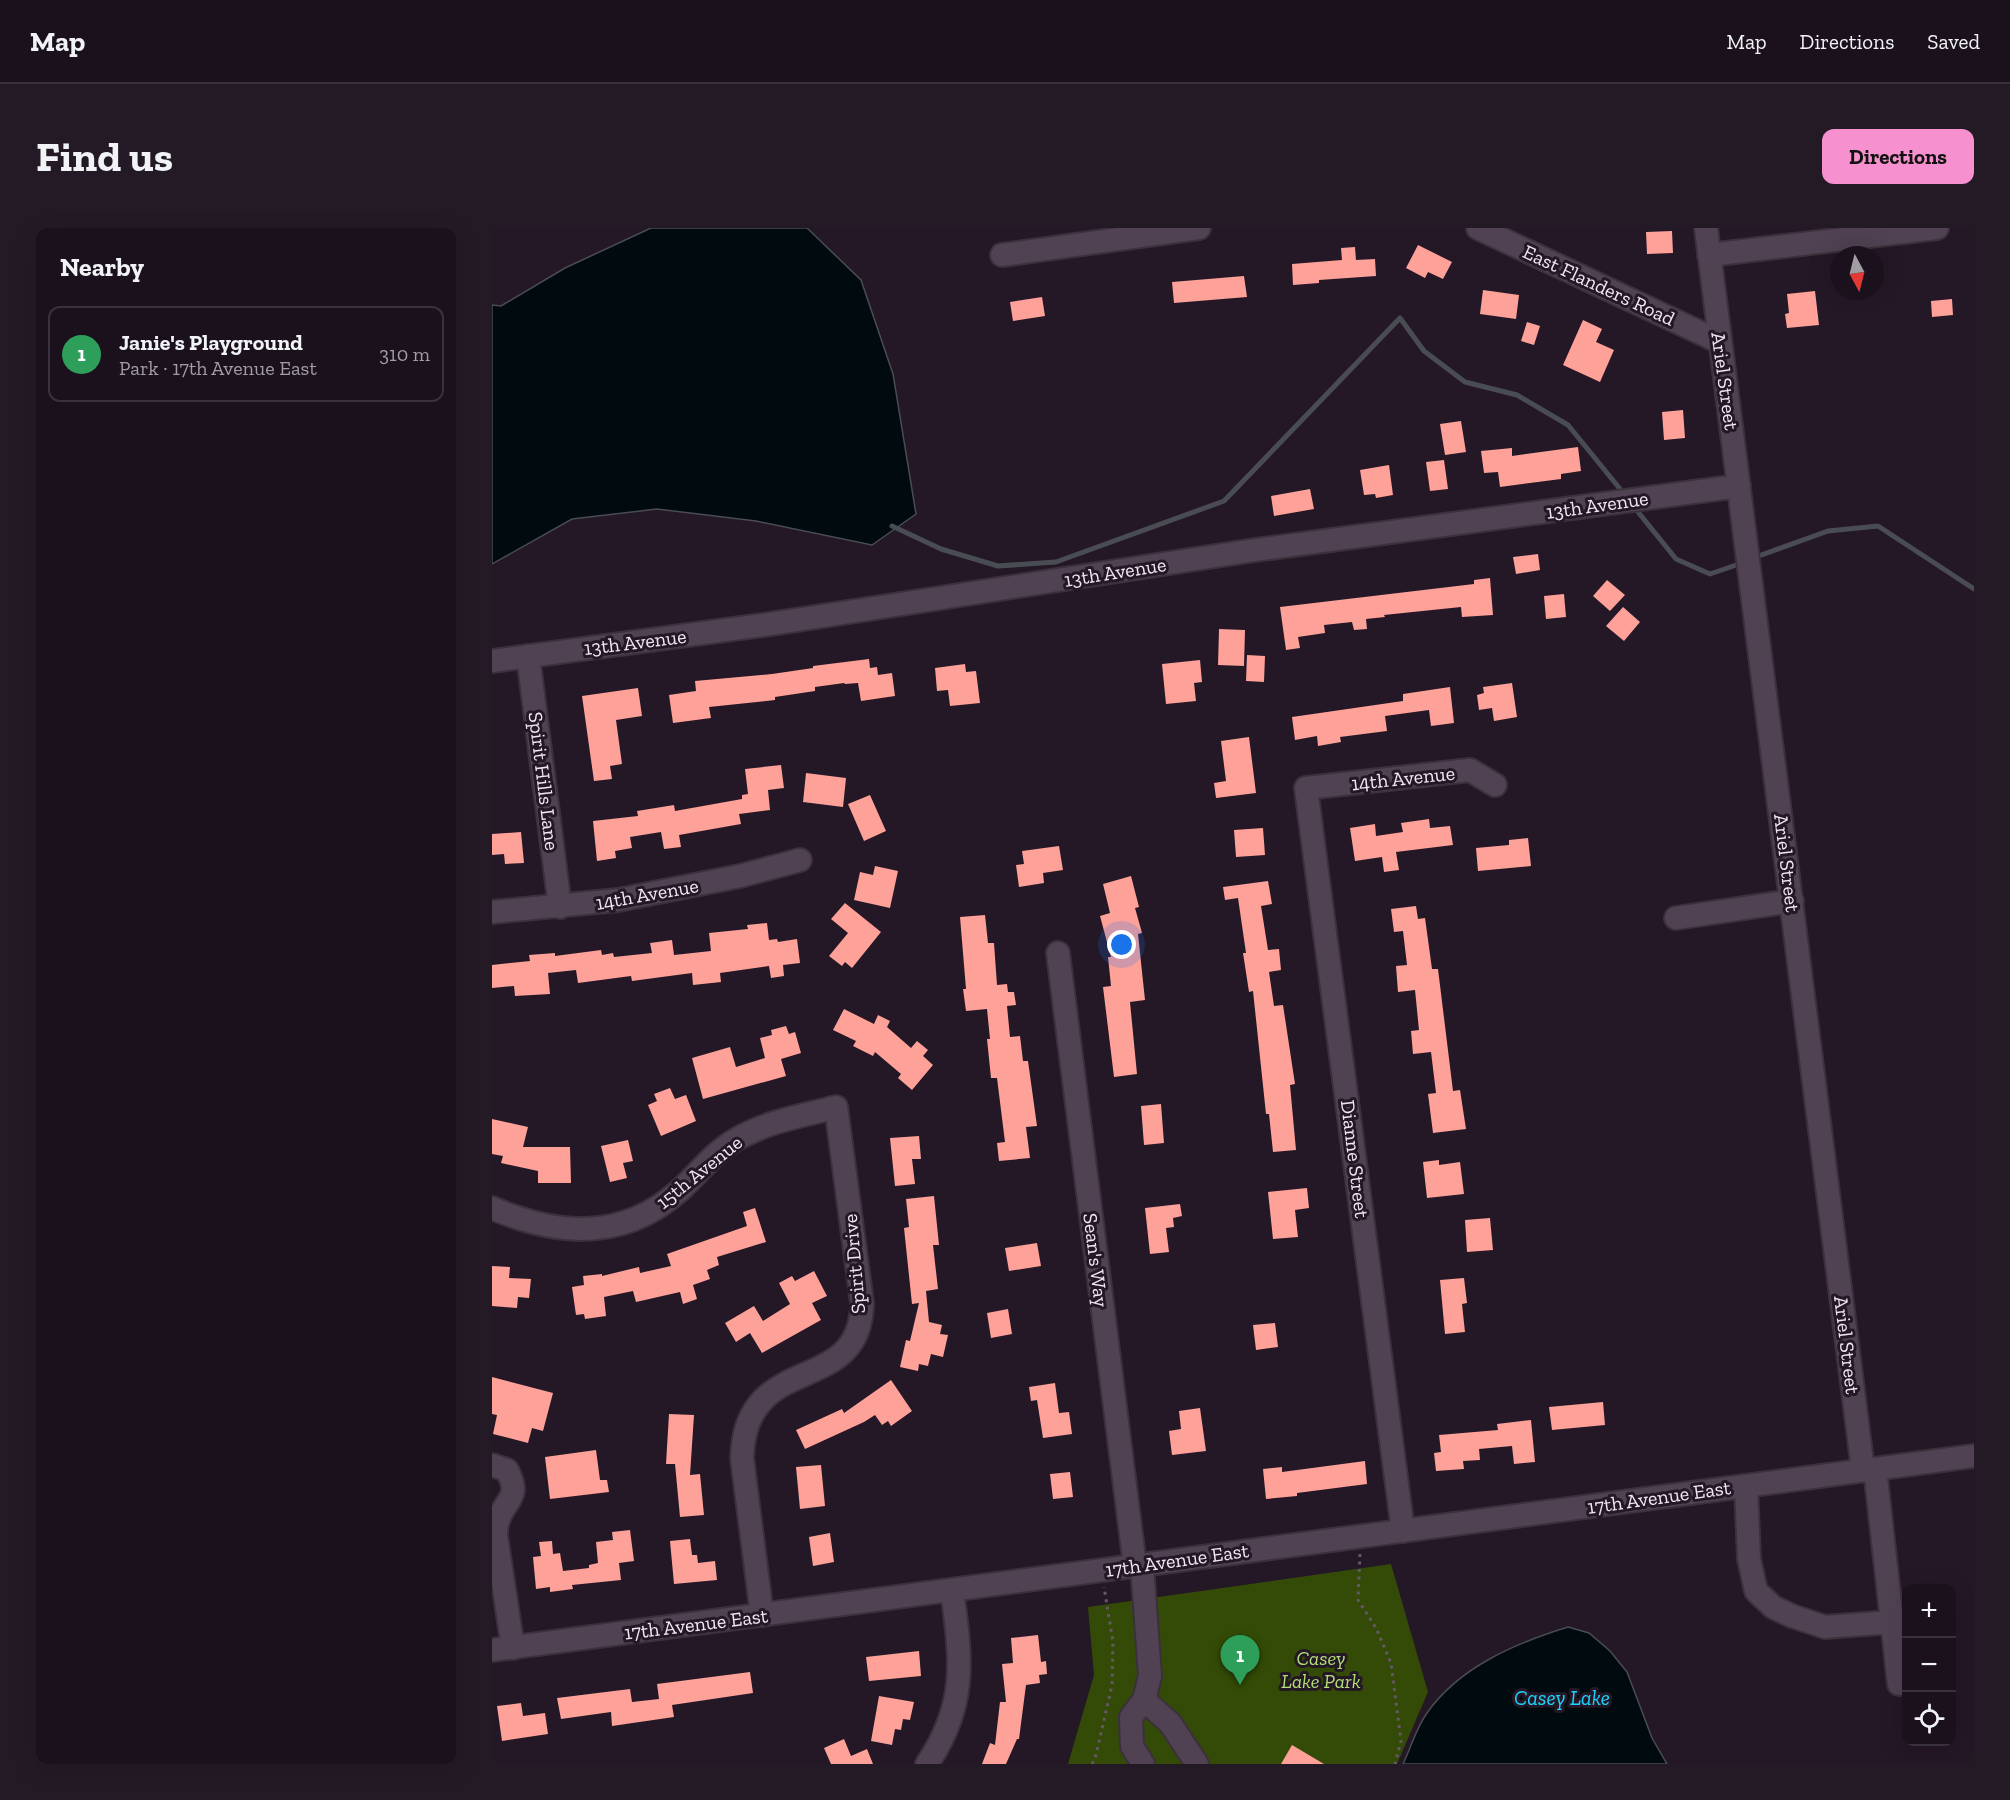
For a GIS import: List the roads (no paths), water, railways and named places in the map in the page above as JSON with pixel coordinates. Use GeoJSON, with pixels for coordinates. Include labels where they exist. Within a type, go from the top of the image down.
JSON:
{"type":"FeatureCollection","features":[{"type":"Feature","properties":{"kind":"street"},"geometry":{"type":"LineString","coordinates":[[1002,255],[1200,228]]}},
{"type":"Feature","properties":{"kind":"street","name":"East Flanders Road"},"geometry":{"type":"LineString","coordinates":[[1478,228],[1720,342]]}},
{"type":"Feature","properties":{"kind":"street","name":"Ariel Street"},"geometry":{"type":"LineString","coordinates":[[1706,228],[1792,901],[1899,1684]]}},
{"type":"Feature","properties":{"kind":"street"},"geometry":{"type":"LineString","coordinates":[[1709,255],[1937,228]]}},
{"type":"Feature","properties":{"kind":"street","name":"13th Avenue"},"geometry":{"type":"LineString","coordinates":[[492,661],[770,624],[1255,550],[1739,486]]}},
{"type":"Feature","properties":{"kind":"street","name":"Spirit Hills Lane"},"geometry":{"type":"LineString","coordinates":[[528,656],[560,907]]}},
{"type":"Feature","properties":{"kind":"street","name":"14th Avenue"},"geometry":{"type":"LineString","coordinates":[[1306,788],[1470,770],[1495,785]]}},
{"type":"Feature","properties":{"kind":"street","name":"Dianne Street"},"geometry":{"type":"LineString","coordinates":[[1306,788],[1403,1531]]}},
{"type":"Feature","properties":{"kind":"street","name":"14th Avenue"},"geometry":{"type":"LineString","coordinates":[[492,912],[560,907],[679,890],[800,860]]}},
{"type":"Feature","properties":{"kind":"street"},"geometry":{"type":"LineString","coordinates":[[1676,918],[1792,901]]}},
{"type":"Feature","properties":{"kind":"street","name":"Sean's Way"},"geometry":{"type":"LineString","coordinates":[[1058,953],[1139,1565],[1150,1676],[1144,1700],[1131,1717],[1132,1746],[1143,1764]]}},
{"type":"Feature","properties":{"kind":"street","name":"15th Avenue"},"geometry":{"type":"LineString","coordinates":[[492,1208],[540,1226],[569,1230],[599,1229],[620,1224],[642,1215],[677,1192],[715,1154],[734,1140],[778,1121],[836,1107]]}},
{"type":"Feature","properties":{"kind":"street","name":"Spirit Drive"},"geometry":{"type":"LineString","coordinates":[[762,1615],[742,1458],[747,1423],[756,1407],[768,1394],[788,1381],[826,1366],[841,1356],[855,1337],[862,1314],[836,1107]]}},
{"type":"Feature","properties":{"kind":"street","name":"17th Avenue East"},"geometry":{"type":"LineString","coordinates":[[502,1649],[1974,1456]]}},
{"type":"Feature","properties":{"kind":"street"},"geometry":{"type":"LineString","coordinates":[[492,1465],[507,1470],[514,1483],[511,1499],[498,1520],[496,1536],[502,1649]]}},
{"type":"Feature","properties":{"kind":"street"},"geometry":{"type":"LineString","coordinates":[[1746,1485],[1749,1559],[1756,1591],[1773,1607],[1825,1627],[1892,1622]]}},
{"type":"Feature","properties":{"kind":"street"},"geometry":{"type":"LineString","coordinates":[[927,1764],[950,1721],[958,1692],[959,1644],[952,1590]]}},
{"type":"Feature","properties":{"kind":"street"},"geometry":{"type":"LineString","coordinates":[[1144,1700],[1170,1723],[1197,1764]]}},
{"type":"Feature","properties":{"kind":"water"},"geometry":{"type":"Polygon","coordinates":[[[651,228],[807,228],[861,280],[893,374],[916,514],[872,545],[756,521],[657,509],[572,519],[492,564],[492,305],[501,306],[565,268],[651,228]]]}},
{"type":"Feature","properties":{"kind":"water","name":"Casey Lake"},"geometry":{"type":"Polygon","coordinates":[[[1568,1627],[1589,1633],[1610,1651],[1627,1672],[1652,1738],[1667,1764],[1403,1764],[1423,1719],[1455,1682],[1509,1649],[1568,1627]]]}},
{"type":"Feature","properties":{"kind":"waterway"},"geometry":{"type":"LineString","coordinates":[[892,526],[941,549],[998,566],[1056,562],[1224,501],[1400,318],[1424,351],[1465,382],[1517,395],[1568,425],[1625,495]]}},
{"type":"Feature","properties":{"kind":"waterway"},"geometry":{"type":"LineString","coordinates":[[1634,507],[1676,559],[1710,574],[1742,563]]}},
{"type":"Feature","properties":{"kind":"waterway"},"geometry":{"type":"LineString","coordinates":[[1753,558],[1828,531],[1878,526],[1974,589]]}},
{"type":"Feature","properties":{"kind":"place","name":"Janie's Playground"},"geometry":{"type":"Point","coordinates":[1240,1685]}},
{"type":"Feature","properties":{"kind":"park label","name":"Casey Lake Park"},"geometry":{"type":"Point","coordinates":[1321,1670]}}]}
